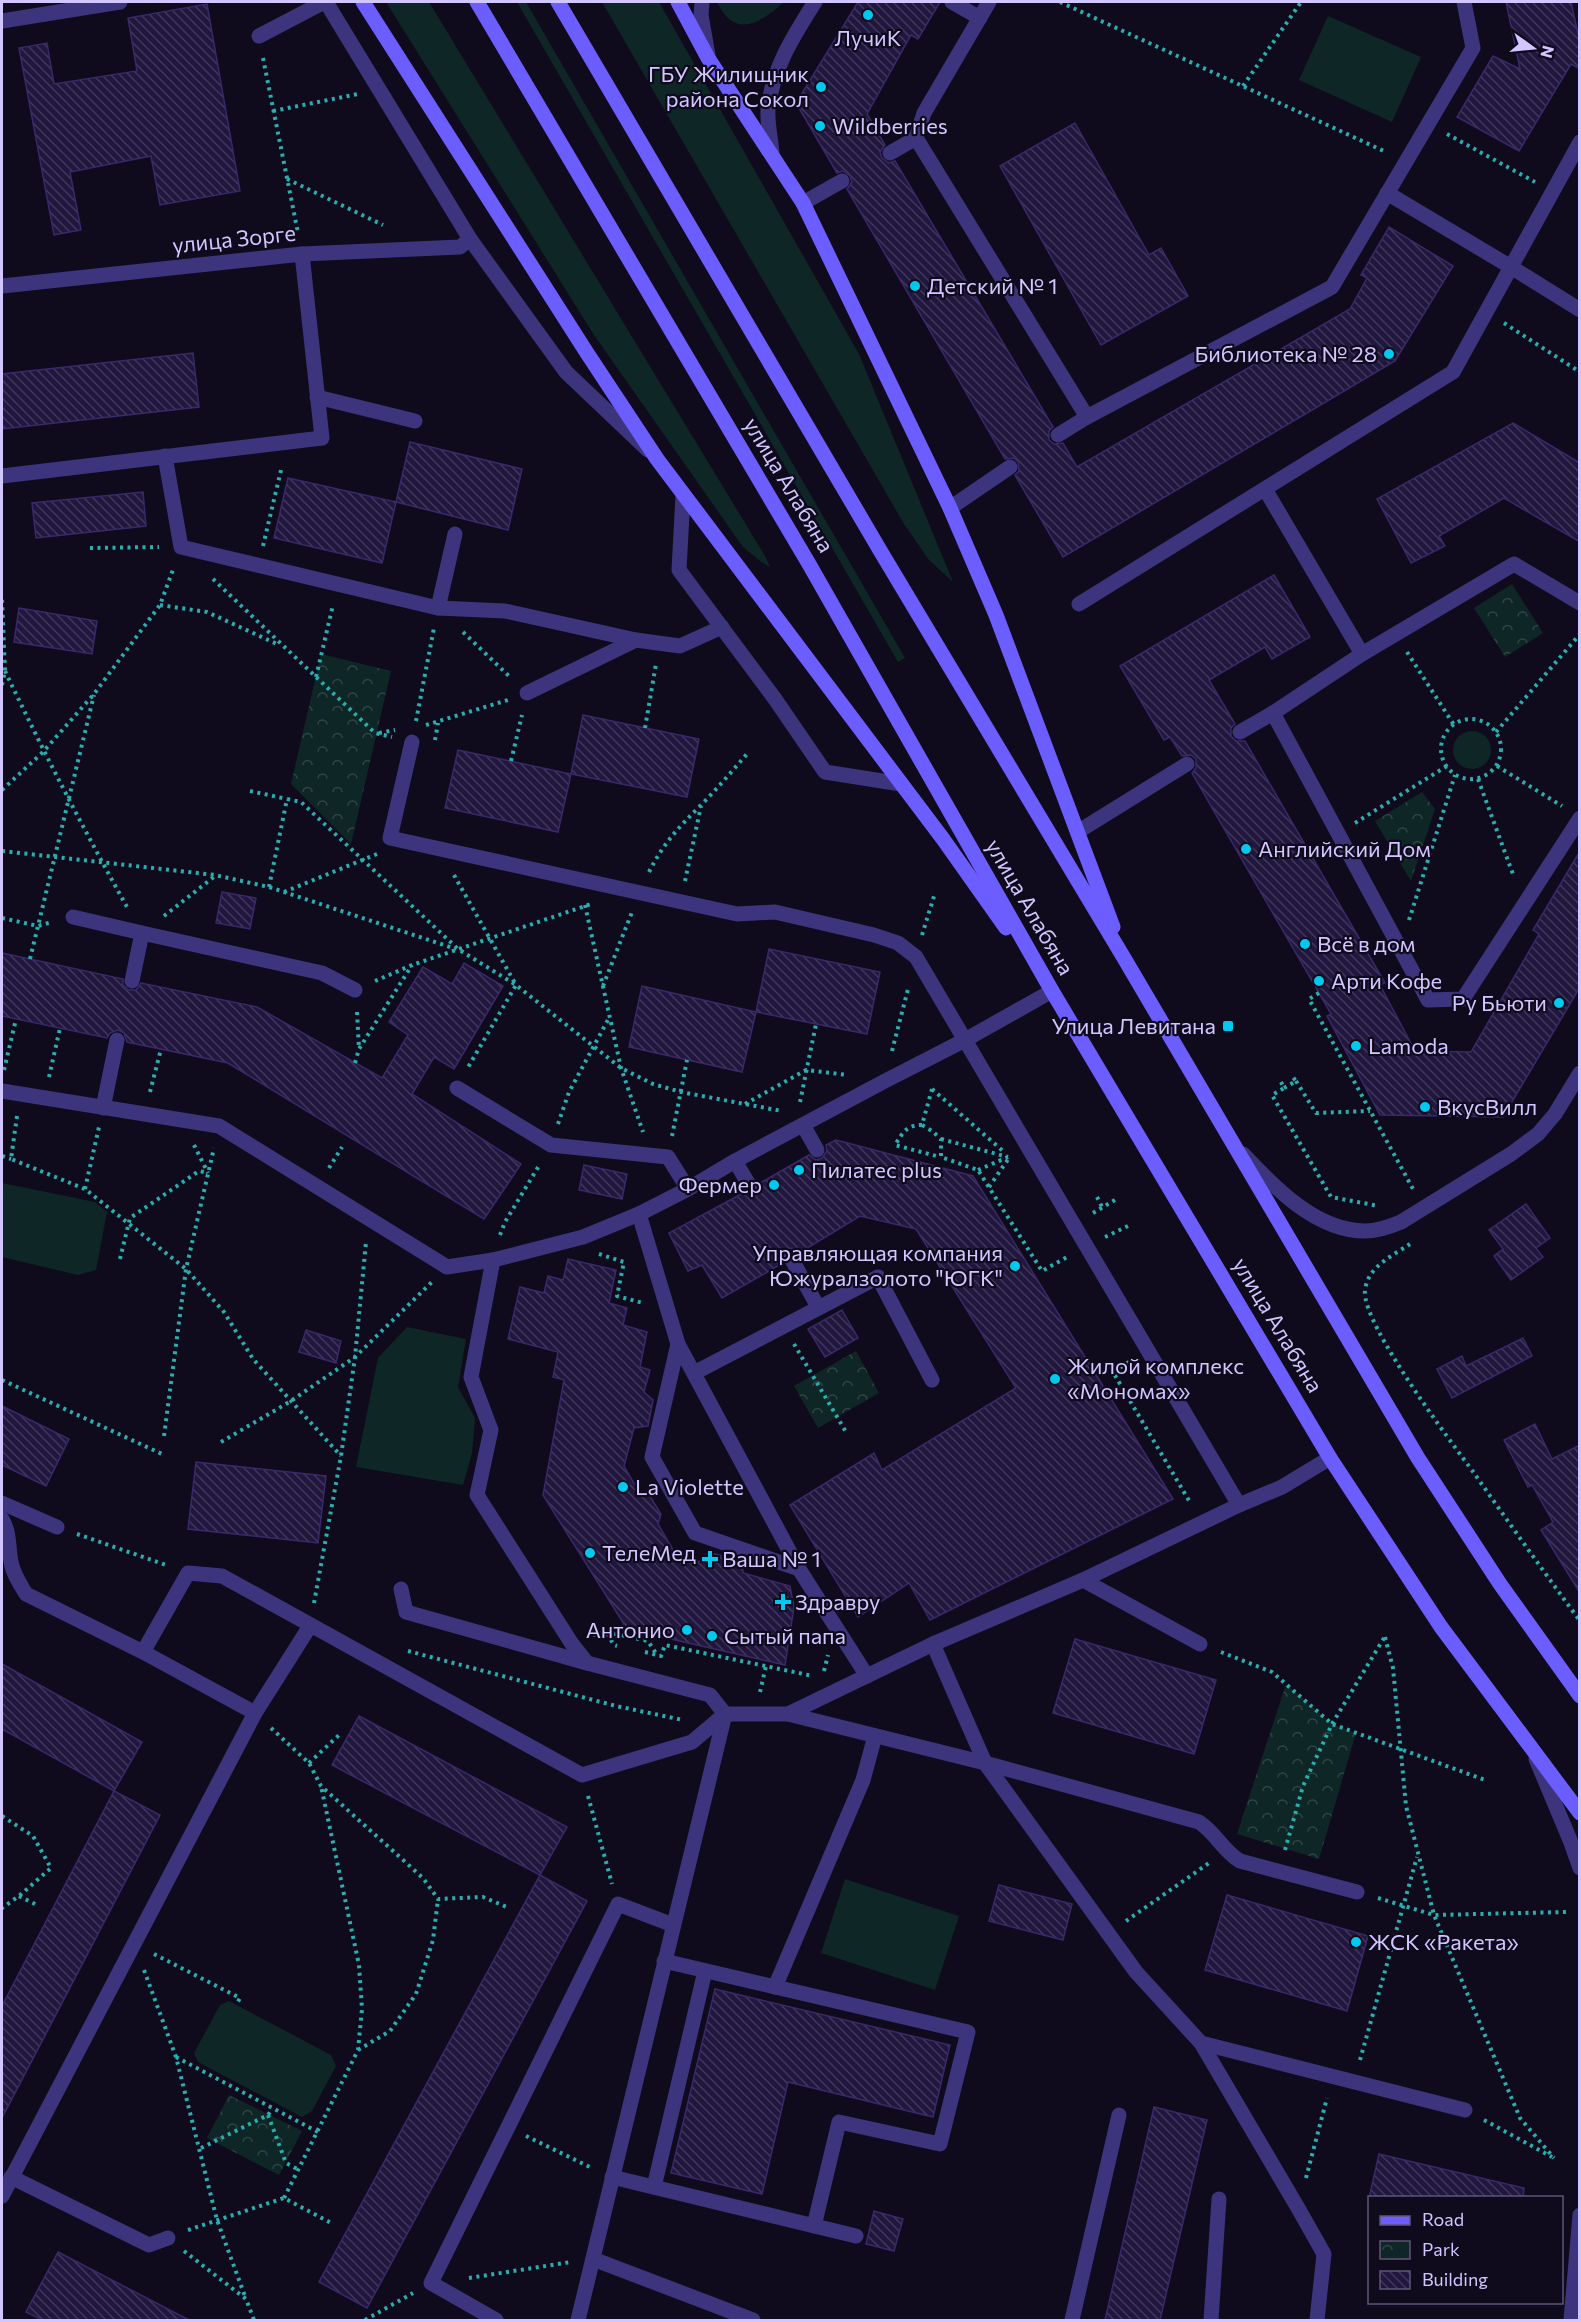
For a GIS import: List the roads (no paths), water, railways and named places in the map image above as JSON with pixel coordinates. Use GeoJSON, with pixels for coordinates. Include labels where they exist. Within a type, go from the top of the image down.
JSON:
{"type":"FeatureCollection","features":[{"type":"Feature","properties":{"kind":"main road"},"geometry":{"type":"LineString","coordinates":[[363,2],[586,353],[657,459],[901,784],[1052,991]]}},
{"type":"Feature","properties":{"kind":"main road","name":"улица Алабяна"},"geometry":{"type":"LineString","coordinates":[[477,2],[803,554],[1052,991],[1330,1458],[1441,1627],[1533,1754],[1580,1813]]}},
{"type":"Feature","properties":{"kind":"main road","name":"улица Алабяна"},"geometry":{"type":"LineString","coordinates":[[558,2],[1418,1458],[1500,1584],[1580,1696]]}},
{"type":"Feature","properties":{"kind":"main road"},"geometry":{"type":"LineString","coordinates":[[678,2],[708,58],[803,203],[950,508],[996,615],[1079,831],[1124,958]]}},
{"type":"Feature","properties":{"kind":"street"},"geometry":{"type":"LineString","coordinates":[[2,21],[120,2]]}},
{"type":"Feature","properties":{"kind":"street"},"geometry":{"type":"LineString","coordinates":[[258,36],[325,2],[470,239],[566,372],[657,459]]}},
{"type":"Feature","properties":{"kind":"street"},"geometry":{"type":"LineString","coordinates":[[772,153],[768,111],[776,77],[789,44],[815,2]]}},
{"type":"Feature","properties":{"kind":"street"},"geometry":{"type":"LineString","coordinates":[[952,2],[980,18]]}},
{"type":"Feature","properties":{"kind":"street"},"geometry":{"type":"LineString","coordinates":[[890,153],[916,138],[924,113],[989,2]]}},
{"type":"Feature","properties":{"kind":"street"},"geometry":{"type":"LineString","coordinates":[[1058,435],[1087,417],[1332,287],[1473,48],[1464,2]]}},
{"type":"Feature","properties":{"kind":"street"},"geometry":{"type":"LineString","coordinates":[[700,6],[708,58]]}},
{"type":"Feature","properties":{"kind":"street"},"geometry":{"type":"LineString","coordinates":[[916,138],[1087,417]]}},
{"type":"Feature","properties":{"kind":"street"},"geometry":{"type":"LineString","coordinates":[[1079,604],[1453,372],[1580,142]]}},
{"type":"Feature","properties":{"kind":"street"},"geometry":{"type":"LineString","coordinates":[[803,203],[842,181]]}},
{"type":"Feature","properties":{"kind":"street"},"geometry":{"type":"LineString","coordinates":[[1387,194],[1580,310]]}},
{"type":"Feature","properties":{"kind":"street","name":"улица Зорге"},"geometry":{"type":"LineString","coordinates":[[2,286],[302,254],[460,247],[470,239]]}},
{"type":"Feature","properties":{"kind":"street"},"geometry":{"type":"LineString","coordinates":[[2,476],[322,438],[302,254]]}},
{"type":"Feature","properties":{"kind":"street"},"geometry":{"type":"LineString","coordinates":[[317,397],[415,422]]}},
{"type":"Feature","properties":{"kind":"street"},"geometry":{"type":"LineString","coordinates":[[165,456],[181,547],[438,608],[504,611],[636,640],[680,646],[722,627]]}},
{"type":"Feature","properties":{"kind":"street"},"geometry":{"type":"LineString","coordinates":[[950,508],[1010,467]]}},
{"type":"Feature","properties":{"kind":"street"},"geometry":{"type":"LineString","coordinates":[[1265,489],[1362,654]]}},
{"type":"Feature","properties":{"kind":"street"},"geometry":{"type":"LineString","coordinates":[[683,496],[679,570],[825,772],[901,784]]}},
{"type":"Feature","properties":{"kind":"street"},"geometry":{"type":"LineString","coordinates":[[438,608],[455,534]]}},
{"type":"Feature","properties":{"kind":"street"},"geometry":{"type":"LineString","coordinates":[[1240,732],[1362,654],[1514,564],[1580,603]]}},
{"type":"Feature","properties":{"kind":"street"},"geometry":{"type":"LineString","coordinates":[[527,693],[636,640]]}},
{"type":"Feature","properties":{"kind":"street"},"geometry":{"type":"LineString","coordinates":[[1273,712],[1428,1000],[1463,999],[1524,903],[1575,814]]}},
{"type":"Feature","properties":{"kind":"street"},"geometry":{"type":"LineString","coordinates":[[413,734],[390,838],[737,914],[775,912],[874,935],[898,944],[916,957],[1239,1505]]}},
{"type":"Feature","properties":{"kind":"street"},"geometry":{"type":"LineString","coordinates":[[1079,831],[1187,764]]}},
{"type":"Feature","properties":{"kind":"street"},"geometry":{"type":"LineString","coordinates":[[73,917],[322,973],[355,990]]}},
{"type":"Feature","properties":{"kind":"street"},"geometry":{"type":"LineString","coordinates":[[132,981],[142,933]]}},
{"type":"Feature","properties":{"kind":"street"},"geometry":{"type":"LineString","coordinates":[[2,1091],[219,1126],[447,1267],[492,1260],[583,1237],[639,1214],[688,1189],[800,1119],[918,1065],[1052,991]]}},
{"type":"Feature","properties":{"kind":"street"},"geometry":{"type":"LineString","coordinates":[[103,1108],[117,1040]]}},
{"type":"Feature","properties":{"kind":"street"},"geometry":{"type":"LineString","coordinates":[[1231,1141],[1275,1188],[1301,1208],[1340,1228],[1365,1232],[1382,1230],[1411,1216],[1511,1154],[1538,1134],[1555,1114],[1580,1073]]}},
{"type":"Feature","properties":{"kind":"street"},"geometry":{"type":"LineString","coordinates":[[456,1088],[551,1145],[668,1157],[688,1189]]}},
{"type":"Feature","properties":{"kind":"street"},"geometry":{"type":"LineString","coordinates":[[800,1119],[817,1150]]}},
{"type":"Feature","properties":{"kind":"street"},"geometry":{"type":"LineString","coordinates":[[735,1161],[751,1188]]}},
{"type":"Feature","properties":{"kind":"street"},"geometry":{"type":"LineString","coordinates":[[639,1214],[678,1344],[799,1569],[867,1676]]}},
{"type":"Feature","properties":{"kind":"street"},"geometry":{"type":"LineString","coordinates":[[791,1258],[818,1307]]}},
{"type":"Feature","properties":{"kind":"street"},"geometry":{"type":"LineString","coordinates":[[492,1260],[471,1377],[491,1430],[477,1496],[572,1644],[587,1663]]}},
{"type":"Feature","properties":{"kind":"street"},"geometry":{"type":"LineString","coordinates":[[694,1373],[878,1277],[932,1380]]}},
{"type":"Feature","properties":{"kind":"street"},"geometry":{"type":"LineString","coordinates":[[678,1344],[652,1457],[694,1533],[799,1569]]}},
{"type":"Feature","properties":{"kind":"street"},"geometry":{"type":"LineString","coordinates":[[788,1714],[933,1644],[1083,1580],[1239,1505],[1282,1487],[1330,1458]]}},
{"type":"Feature","properties":{"kind":"street"},"geometry":{"type":"LineString","coordinates":[[2,1503],[57,1527]]}},
{"type":"Feature","properties":{"kind":"street"},"geometry":{"type":"LineString","coordinates":[[2,1519],[8,1530],[11,1564],[26,1594],[144,1652],[255,1713]]}},
{"type":"Feature","properties":{"kind":"street"},"geometry":{"type":"LineString","coordinates":[[144,1652],[188,1573],[222,1576],[582,1775],[692,1742],[725,1714],[788,1714],[985,1763],[1199,1822],[1208,1828],[1226,1851],[1240,1861],[1357,1892]]}},
{"type":"Feature","properties":{"kind":"street"},"geometry":{"type":"LineString","coordinates":[[1083,1580],[1200,1644]]}},
{"type":"Feature","properties":{"kind":"street"},"geometry":{"type":"LineString","coordinates":[[401,1589],[406,1612],[710,1695],[725,1714]]}},
{"type":"Feature","properties":{"kind":"street"},"geometry":{"type":"LineString","coordinates":[[2,2196],[255,1713],[310,1626]]}},
{"type":"Feature","properties":{"kind":"street"},"geometry":{"type":"LineString","coordinates":[[933,1644],[985,1763],[1136,1972],[1201,2043],[1298,2208],[1324,2254],[1317,2320]]}},
{"type":"Feature","properties":{"kind":"street"},"geometry":{"type":"LineString","coordinates":[[578,2320],[725,1714]]}},
{"type":"Feature","properties":{"kind":"street"},"geometry":{"type":"LineString","coordinates":[[775,1987],[863,1780],[875,1736]]}},
{"type":"Feature","properties":{"kind":"street"},"geometry":{"type":"LineString","coordinates":[[1533,1754],[1580,1868]]}},
{"type":"Feature","properties":{"kind":"street"},"geometry":{"type":"LineString","coordinates":[[496,2320],[431,2283],[618,1904],[672,1925]]}},
{"type":"Feature","properties":{"kind":"street"},"geometry":{"type":"LineString","coordinates":[[664,1961],[968,2032],[940,2144],[838,2122],[814,2226]]}},
{"type":"Feature","properties":{"kind":"street"},"geometry":{"type":"LineString","coordinates":[[654,2187],[705,1971]]}},
{"type":"Feature","properties":{"kind":"street"},"geometry":{"type":"LineString","coordinates":[[1201,2043],[1465,2110]]}},
{"type":"Feature","properties":{"kind":"street"},"geometry":{"type":"LineString","coordinates":[[1072,2320],[1119,2115]]}},
{"type":"Feature","properties":{"kind":"street"},"geometry":{"type":"LineString","coordinates":[[11,2177],[149,2245],[168,2238]]}},
{"type":"Feature","properties":{"kind":"street"},"geometry":{"type":"LineString","coordinates":[[612,2177],[856,2236]]}},
{"type":"Feature","properties":{"kind":"street"},"geometry":{"type":"LineString","coordinates":[[1211,2320],[1219,2199]]}},
{"type":"Feature","properties":{"kind":"street"},"geometry":{"type":"LineString","coordinates":[[1571,2320],[1580,2215]]}},
{"type":"Feature","properties":{"kind":"street"},"geometry":{"type":"LineString","coordinates":[[592,2259],[753,2320]]}},
{"type":"Feature","properties":{"kind":"place","name":"ЛучиК"},"geometry":{"type":"Point","coordinates":[868,15]}},
{"type":"Feature","properties":{"kind":"place","name":"ГБУ Жилищник района Сокол"},"geometry":{"type":"Point","coordinates":[821,87]}},
{"type":"Feature","properties":{"kind":"place","name":"Wildberries"},"geometry":{"type":"Point","coordinates":[820,126]}},
{"type":"Feature","properties":{"kind":"place","name":"Детский № 1"},"geometry":{"type":"Point","coordinates":[915,286]}},
{"type":"Feature","properties":{"kind":"place","name":"Библиотека № 28"},"geometry":{"type":"Point","coordinates":[1389,354]}},
{"type":"Feature","properties":{"kind":"place","name":"Английский Дом"},"geometry":{"type":"Point","coordinates":[1246,849]}},
{"type":"Feature","properties":{"kind":"place","name":"Всё в дом"},"geometry":{"type":"Point","coordinates":[1305,944]}},
{"type":"Feature","properties":{"kind":"place","name":"Арти Кофе"},"geometry":{"type":"Point","coordinates":[1319,981]}},
{"type":"Feature","properties":{"kind":"place","name":"Ру Бьюти"},"geometry":{"type":"Point","coordinates":[1559,1003]}},
{"type":"Feature","properties":{"kind":"place","name":"Улица Левитана"},"geometry":{"type":"Point","coordinates":[1228,1026]}},
{"type":"Feature","properties":{"kind":"place","name":"Lamoda"},"geometry":{"type":"Point","coordinates":[1356,1046]}},
{"type":"Feature","properties":{"kind":"place","name":"ВкусВилл"},"geometry":{"type":"Point","coordinates":[1425,1107]}},
{"type":"Feature","properties":{"kind":"place","name":"Пилатес plus"},"geometry":{"type":"Point","coordinates":[799,1170]}},
{"type":"Feature","properties":{"kind":"place","name":"Фермер"},"geometry":{"type":"Point","coordinates":[774,1185]}},
{"type":"Feature","properties":{"kind":"place","name":"Управляющая компания Южуралзолото \"ЮГК\""},"geometry":{"type":"Point","coordinates":[1015,1266]}},
{"type":"Feature","properties":{"kind":"place","name":"Жилой комплекс «Мономах»"},"geometry":{"type":"Point","coordinates":[1055,1379]}},
{"type":"Feature","properties":{"kind":"place","name":"La Violette"},"geometry":{"type":"Point","coordinates":[623,1487]}},
{"type":"Feature","properties":{"kind":"place","name":"ТелеМед"},"geometry":{"type":"Point","coordinates":[590,1553]}},
{"type":"Feature","properties":{"kind":"place","name":"Ваша № 1"},"geometry":{"type":"Point","coordinates":[710,1559]}},
{"type":"Feature","properties":{"kind":"place","name":"Здравру"},"geometry":{"type":"Point","coordinates":[783,1602]}},
{"type":"Feature","properties":{"kind":"place","name":"Антонио"},"geometry":{"type":"Point","coordinates":[687,1630]}},
{"type":"Feature","properties":{"kind":"place","name":"Сытый папа"},"geometry":{"type":"Point","coordinates":[712,1636]}},
{"type":"Feature","properties":{"kind":"place","name":"ЖСК «Ракета»"},"geometry":{"type":"Point","coordinates":[1356,1942]}}]}
